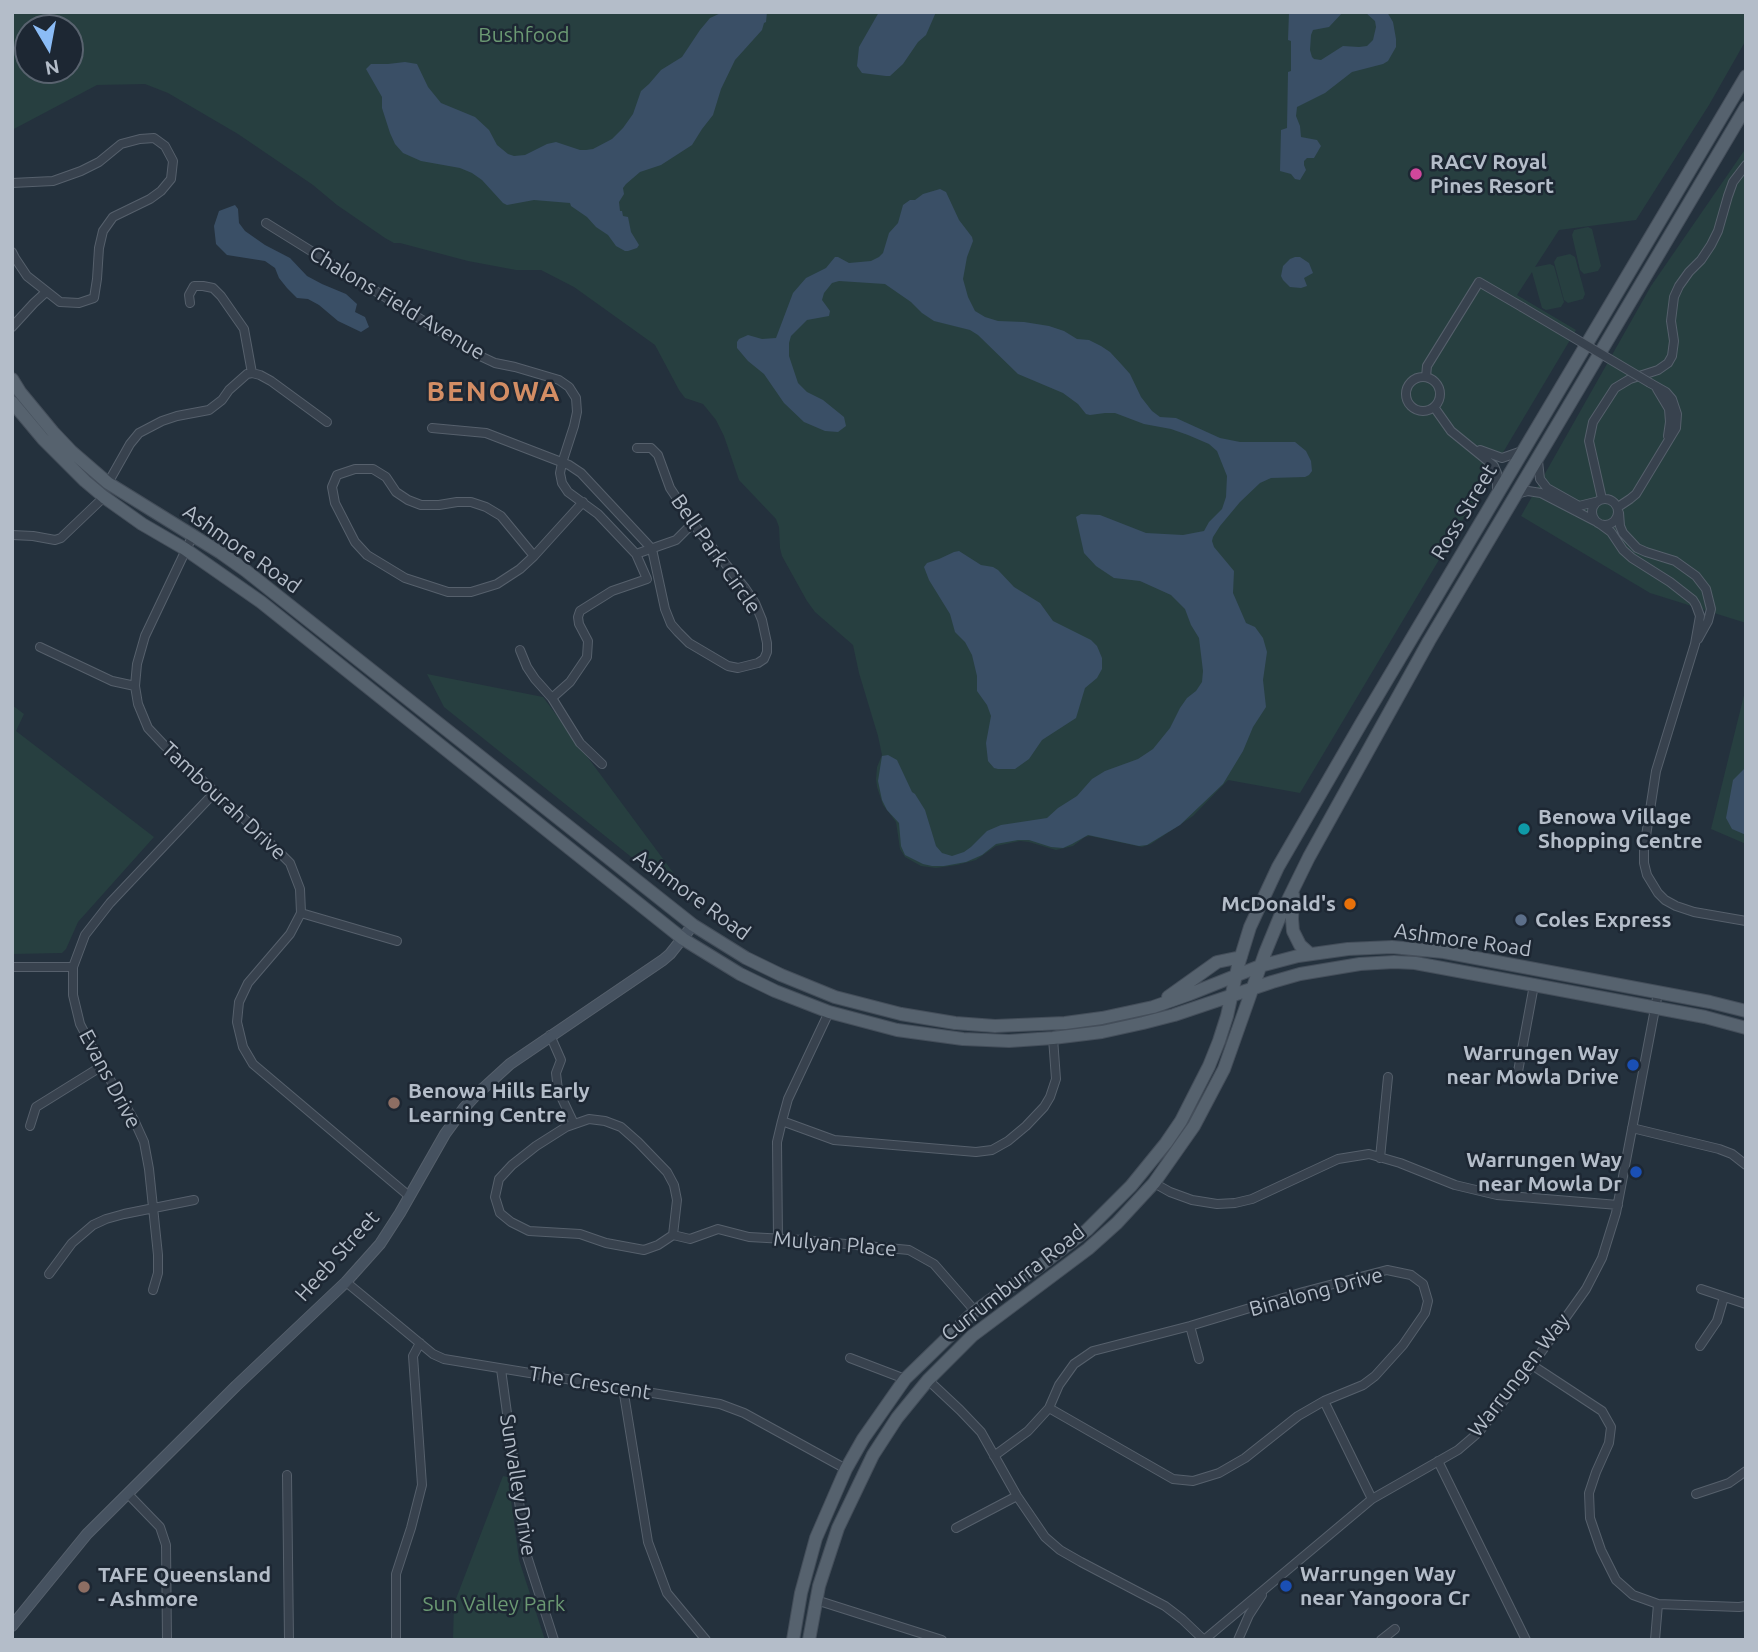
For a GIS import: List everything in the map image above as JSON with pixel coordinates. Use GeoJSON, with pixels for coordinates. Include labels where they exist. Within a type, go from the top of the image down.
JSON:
{"type":"FeatureCollection","features":[{"type":"Feature","properties":{"kind":"main road","name":"Ross Street"},"geometry":{"type":"LineString","coordinates":[[1235,976],[1261,901],[1278,867],[1746,76]]}},
{"type":"Feature","properties":{"kind":"main road","name":"Ross Street"},"geometry":{"type":"LineString","coordinates":[[1260,966],[1294,887],[1429,641],[1746,107]]}},
{"type":"Feature","properties":{"kind":"main road","name":"Ashmore Road"},"geometry":{"type":"LineString","coordinates":[[12,379],[53,432],[108,483],[245,570],[693,925],[740,955],[835,997],[933,1020],[974,1025],[1035,1025],[1102,1018],[1153,1007],[1260,966],[1310,954],[1392,947],[1429,950],[1746,1011]]}},
{"type":"Feature","properties":{"kind":"main road","name":"Ashmore Road"},"geometry":{"type":"LineString","coordinates":[[12,402],[43,439],[104,497],[261,602],[683,939],[740,974],[829,1012],[897,1030],[963,1039],[1009,1041],[1054,1038],[1131,1027],[1279,979],[1360,964],[1415,962],[1705,1017],[1746,1028]]}},
{"type":"Feature","properties":{"kind":"main road"},"geometry":{"type":"LineString","coordinates":[[1294,887],[1293,931],[1310,954]]}},
{"type":"Feature","properties":{"kind":"main road"},"geometry":{"type":"LineString","coordinates":[[1153,1007],[1217,962],[1241,957]]}},
{"type":"Feature","properties":{"kind":"main road","name":"Currumburra Road"},"geometry":{"type":"LineString","coordinates":[[809,1640],[816,1601],[838,1528],[859,1481],[888,1430],[928,1380],[955,1352],[988,1322],[1101,1238],[1154,1183],[1188,1136],[1220,1080],[1260,966]]}},
{"type":"Feature","properties":{"kind":"main road","name":"Currumburra Road"},"geometry":{"type":"LineString","coordinates":[[793,1640],[816,1538],[846,1469],[863,1439],[905,1379],[975,1311],[1087,1230],[1143,1173],[1181,1121],[1209,1066],[1225,1024],[1235,976]]}},
{"type":"Feature","properties":{"kind":"street"},"geometry":{"type":"LineString","coordinates":[[12,183],[54,181],[81,172],[99,162],[121,144],[141,139],[154,138],[165,146],[173,161],[171,179],[161,191],[150,200],[113,217],[103,231],[94,298],[79,303],[60,302],[27,276],[12,251]]}},
{"type":"Feature","properties":{"kind":"street"},"geometry":{"type":"LineString","coordinates":[[1426,377],[1427,368],[1479,282],[1650,383],[1661,394],[1669,409],[1670,422],[1665,445],[1635,495],[1618,510],[1614,522],[1608,525],[1598,523],[1591,512],[1599,500],[1589,440],[1592,422],[1615,388],[1630,379],[1658,370],[1668,363],[1674,341],[1671,321],[1674,297],[1684,279],[1712,245],[1733,182],[1746,164]]}},
{"type":"Feature","properties":{"kind":"street","name":"Chalons Field Avenue"},"geometry":{"type":"LineString","coordinates":[[265,223],[480,356],[559,380],[569,387],[576,398],[577,412],[562,463]]}},
{"type":"Feature","properties":{"kind":"street"},"geometry":{"type":"LineString","coordinates":[[190,303],[189,295],[194,286],[213,288],[221,296],[244,329],[252,373]]}},
{"type":"Feature","properties":{"kind":"street"},"geometry":{"type":"LineString","coordinates":[[12,327],[46,292]]}},
{"type":"Feature","properties":{"kind":"street"},"geometry":{"type":"LineString","coordinates":[[108,483],[139,433],[177,416],[209,410],[247,374],[260,375],[327,422]]}},
{"type":"Feature","properties":{"kind":"street"},"geometry":{"type":"LineString","coordinates":[[1426,377],[1435,382],[1440,390],[1440,398],[1434,407],[1428,410],[1412,407],[1406,392],[1410,383],[1417,378],[1426,377]]}},
{"type":"Feature","properties":{"kind":"street"},"geometry":{"type":"LineString","coordinates":[[1434,407],[1462,442],[1494,466],[1497,473],[1497,494]]}},
{"type":"Feature","properties":{"kind":"street","name":"Bell Park Circle"},"geometry":{"type":"LineString","coordinates":[[432,428],[486,433],[569,465],[581,473],[652,549],[666,609],[671,624],[678,632],[689,643],[728,666],[738,668],[758,663],[764,659],[767,643],[755,603],[715,553],[670,488],[658,455],[651,448],[637,448]]}},
{"type":"Feature","properties":{"kind":"street"},"geometry":{"type":"LineString","coordinates":[[1462,442],[1497,458],[1509,457],[1522,451]]}},
{"type":"Feature","properties":{"kind":"street"},"geometry":{"type":"LineString","coordinates":[[1539,455],[1538,472],[1547,488],[1579,506],[1599,500],[1611,500],[1618,510],[1623,533],[1637,548],[1675,561],[1696,576],[1709,595],[1712,609],[1695,644]]}},
{"type":"Feature","properties":{"kind":"street"},"geometry":{"type":"LineString","coordinates":[[552,698],[570,682],[587,657],[588,641],[579,624],[580,611],[612,591],[647,579],[636,554],[598,514],[568,492],[562,483],[562,463]]}},
{"type":"Feature","properties":{"kind":"street"},"geometry":{"type":"LineString","coordinates":[[534,556],[501,516],[486,507],[471,502],[421,505],[396,492],[387,477],[373,469],[355,469],[337,475],[332,487],[335,503],[355,542],[367,555],[405,578],[448,592],[471,592],[497,583],[520,569],[534,556],[583,502]]}},
{"type":"Feature","properties":{"kind":"street"},"geometry":{"type":"LineString","coordinates":[[1516,494],[1528,491],[1541,493],[1598,523],[1611,532],[1632,558],[1670,582],[1696,605],[1700,616],[1695,644],[1656,771],[1644,849],[1645,869],[1658,893],[1676,906],[1746,922]]}},
{"type":"Feature","properties":{"kind":"street"},"geometry":{"type":"LineString","coordinates":[[12,535],[47,540],[61,538],[104,497]]}},
{"type":"Feature","properties":{"kind":"street"},"geometry":{"type":"LineString","coordinates":[[636,554],[676,540],[693,523]]}},
{"type":"Feature","properties":{"kind":"street","name":"Tambourah Drive"},"geometry":{"type":"LineString","coordinates":[[193,535],[145,636],[136,664],[138,704],[148,728],[290,863],[300,889],[300,913]]}},
{"type":"Feature","properties":{"kind":"street"},"geometry":{"type":"LineString","coordinates":[[1700,616],[1710,616]]}},
{"type":"Feature","properties":{"kind":"street"},"geometry":{"type":"LineString","coordinates":[[40,647],[111,681],[135,686]]}},
{"type":"Feature","properties":{"kind":"street"},"geometry":{"type":"LineString","coordinates":[[520,650],[527,667],[552,698],[580,743],[602,764]]}},
{"type":"Feature","properties":{"kind":"street","name":"Evans Drive"},"geometry":{"type":"LineString","coordinates":[[153,1290],[158,1273],[158,1255],[144,1142],[80,1024],[73,995],[73,967],[85,935],[138,873],[214,793]]}},
{"type":"Feature","properties":{"kind":"street"},"geometry":{"type":"LineString","coordinates":[[397,941],[300,913],[290,934],[248,983],[239,1002],[237,1022],[243,1047],[253,1064],[409,1196]]}},
{"type":"Feature","properties":{"kind":"street","name":"Heeb Street"},"geometry":{"type":"LineString","coordinates":[[12,1626],[87,1534],[236,1386],[346,1282],[380,1244],[444,1135],[464,1108],[510,1064],[663,960],[693,925]]}},
{"type":"Feature","properties":{"kind":"street"},"geometry":{"type":"LineString","coordinates":[[12,967],[73,967]]}},
{"type":"Feature","properties":{"kind":"street"},"geometry":{"type":"LineString","coordinates":[[1517,1077],[1534,985]]}},
{"type":"Feature","properties":{"kind":"street","name":"Warrungen Way"},"geometry":{"type":"LineString","coordinates":[[1204,1640],[1372,1499],[1458,1450],[1479,1432],[1532,1365],[1586,1289],[1602,1258],[1618,1206],[1658,993]]}},
{"type":"Feature","properties":{"kind":"street"},"geometry":{"type":"LineString","coordinates":[[778,1238],[777,1142],[788,1099],[829,1012]]}},
{"type":"Feature","properties":{"kind":"street"},"geometry":{"type":"LineString","coordinates":[[550,1035],[561,1060],[556,1073],[558,1090],[574,1124]]}},
{"type":"Feature","properties":{"kind":"street"},"geometry":{"type":"LineString","coordinates":[[782,1121],[834,1140],[976,1152],[992,1150],[1008,1142],[1026,1126],[1050,1097],[1056,1079],[1054,1038]]}},
{"type":"Feature","properties":{"kind":"street"},"geometry":{"type":"LineString","coordinates":[[30,1126],[36,1107],[102,1066]]}},
{"type":"Feature","properties":{"kind":"street"},"geometry":{"type":"LineString","coordinates":[[1380,1157],[1388,1077]]}},
{"type":"Feature","properties":{"kind":"street","name":"Mulyan Place"},"geometry":{"type":"LineString","coordinates":[[673,1235],[677,1200],[674,1185],[667,1172],[621,1127],[606,1121],[589,1119],[566,1127],[536,1146],[499,1178],[495,1197],[500,1213],[529,1231],[580,1234],[606,1243],[644,1250],[673,1235],[690,1239],[718,1229],[749,1237],[909,1250],[934,1264],[975,1311]]}},
{"type":"Feature","properties":{"kind":"street"},"geometry":{"type":"LineString","coordinates":[[1632,1128],[1718,1149],[1732,1154],[1746,1165]]}},
{"type":"Feature","properties":{"kind":"street"},"geometry":{"type":"LineString","coordinates":[[1154,1183],[1192,1200],[1217,1204],[1235,1203],[1251,1199],[1338,1159],[1369,1154],[1455,1185],[1497,1195],[1618,1206]]}},
{"type":"Feature","properties":{"kind":"street"},"geometry":{"type":"LineString","coordinates":[[49,1274],[72,1243],[93,1225],[153,1207],[194,1200]]}},
{"type":"Feature","properties":{"kind":"street","name":"Binalong Drive"},"geometry":{"type":"LineString","coordinates":[[995,1457],[1028,1431],[1049,1408],[1059,1385],[1074,1364],[1093,1351],[1387,1270],[1411,1275],[1423,1284],[1428,1301],[1425,1314],[1403,1345],[1375,1376],[1363,1385],[1324,1401],[1298,1416],[1245,1458],[1219,1473],[1193,1481],[1173,1479],[1049,1408]]}},
{"type":"Feature","properties":{"kind":"street","name":"The Crescent"},"geometry":{"type":"LineString","coordinates":[[346,1282],[433,1354],[444,1360],[732,1407],[846,1469]]}},
{"type":"Feature","properties":{"kind":"street"},"geometry":{"type":"LineString","coordinates":[[1702,1289],[1746,1304]]}},
{"type":"Feature","properties":{"kind":"street"},"geometry":{"type":"LineString","coordinates":[[1700,1346],[1717,1321],[1724,1297]]}},
{"type":"Feature","properties":{"kind":"street"},"geometry":{"type":"LineString","coordinates":[[1190,1326],[1199,1359]]}},
{"type":"Feature","properties":{"kind":"street"},"geometry":{"type":"LineString","coordinates":[[396,1640],[396,1574],[422,1485],[413,1365],[413,1356],[420,1343]]}},
{"type":"Feature","properties":{"kind":"street"},"geometry":{"type":"LineString","coordinates":[[850,1357],[905,1379]]}},
{"type":"Feature","properties":{"kind":"street"},"geometry":{"type":"LineString","coordinates":[[1532,1365],[1602,1411],[1611,1427],[1609,1443],[1589,1493],[1591,1518],[1601,1550],[1616,1580],[1633,1595],[1658,1604],[1746,1605]]}},
{"type":"Feature","properties":{"kind":"street","name":"Sunvalley Drive"},"geometry":{"type":"LineString","coordinates":[[501,1369],[526,1553],[554,1640]]}},
{"type":"Feature","properties":{"kind":"street"},"geometry":{"type":"LineString","coordinates":[[928,1380],[981,1433],[1017,1496],[1045,1537],[1060,1550],[1164,1606],[1204,1640]]}},
{"type":"Feature","properties":{"kind":"street"},"geometry":{"type":"LineString","coordinates":[[623,1388],[648,1542],[667,1592],[706,1640]]}},
{"type":"Feature","properties":{"kind":"street"},"geometry":{"type":"LineString","coordinates":[[1324,1401],[1372,1499]]}},
{"type":"Feature","properties":{"kind":"street"},"geometry":{"type":"LineString","coordinates":[[1438,1461],[1526,1640]]}},
{"type":"Feature","properties":{"kind":"street"},"geometry":{"type":"LineString","coordinates":[[1696,1494],[1728,1483],[1746,1471]]}},
{"type":"Feature","properties":{"kind":"street"},"geometry":{"type":"LineString","coordinates":[[287,1475],[289,1640]]}},
{"type":"Feature","properties":{"kind":"street"},"geometry":{"type":"LineString","coordinates":[[128,1494],[160,1527],[166,1545],[167,1640]]}},
{"type":"Feature","properties":{"kind":"street"},"geometry":{"type":"LineString","coordinates":[[956,1528],[1017,1496]]}},
{"type":"Feature","properties":{"kind":"street"},"geometry":{"type":"LineString","coordinates":[[1238,1640],[1249,1615],[1267,1586]]}},
{"type":"Feature","properties":{"kind":"street"},"geometry":{"type":"LineString","coordinates":[[816,1601],[942,1640]]}},
{"type":"Feature","properties":{"kind":"street"},"geometry":{"type":"LineString","coordinates":[[1655,1640],[1658,1604]]}},
{"type":"Feature","properties":{"kind":"street"},"geometry":{"type":"LineString","coordinates":[[1381,1640],[1395,1629]]}},
{"type":"Feature","properties":{"kind":"green space","name":"Bushfood"},"geometry":{"type":"Polygon","coordinates":[[[12,12],[1746,12],[1746,40],[1709,105],[1636,220],[1559,230],[1535,267],[1550,264],[1554,266],[1564,302],[1561,307],[1546,310],[1542,308],[1532,272],[1517,295],[1576,330],[1300,793],[1228,780],[1193,816],[1151,844],[1142,847],[1090,836],[1073,846],[1056,850],[1020,841],[996,846],[976,860],[936,868],[921,866],[905,857],[900,849],[896,822],[883,805],[876,779],[882,755],[853,645],[815,612],[807,601],[782,556],[776,519],[739,480],[716,420],[703,404],[685,398],[655,345],[574,287],[541,270],[516,270],[394,243],[238,134],[168,93],[145,84],[97,85],[12,130],[12,12]]]}},
{"type":"Feature","properties":{"kind":"green space"},"geometry":{"type":"Polygon","coordinates":[[[1746,148],[1746,623],[1650,593],[1521,516],[1651,286],[1746,148]]]}},
{"type":"Feature","properties":{"kind":"green space"},"geometry":{"type":"Polygon","coordinates":[[[1588,227],[1592,229],[1601,266],[1598,271],[1584,274],[1580,270],[1572,235],[1574,230],[1588,227]]]}},
{"type":"Feature","properties":{"kind":"green space"},"geometry":{"type":"Polygon","coordinates":[[[1570,254],[1575,257],[1585,294],[1583,299],[1568,303],[1564,300],[1554,262],[1557,257],[1570,254]]]}},
{"type":"Feature","properties":{"kind":"green space"},"geometry":{"type":"Polygon","coordinates":[[[427,674],[543,697],[695,902],[680,896],[444,707],[427,674]]]}},
{"type":"Feature","properties":{"kind":"green space"},"geometry":{"type":"Polygon","coordinates":[[[1746,687],[1746,844],[1711,829],[1746,687]]]}},
{"type":"Feature","properties":{"kind":"green space"},"geometry":{"type":"Polygon","coordinates":[[[12,705],[24,714],[16,731],[154,837],[78,922],[62,953],[12,954],[12,705]]]}},
{"type":"Feature","properties":{"kind":"green space","name":"Sun Valley Park"},"geometry":{"type":"Polygon","coordinates":[[[503,1476],[508,1477],[519,1560],[545,1640],[453,1640],[454,1604],[503,1476]]]}},
{"type":"Feature","properties":{"kind":"water"},"geometry":{"type":"Polygon","coordinates":[[[723,12],[767,12],[766,22],[735,60],[721,89],[713,115],[692,145],[661,165],[640,172],[623,188],[624,194],[619,202],[620,211],[623,216],[628,217],[631,232],[639,245],[628,251],[616,246],[608,235],[570,203],[534,200],[507,205],[472,173],[460,168],[421,161],[403,153],[390,133],[382,108],[382,97],[366,69],[371,64],[417,64],[428,87],[441,103],[475,117],[489,130],[497,145],[508,154],[525,155],[556,142],[580,150],[593,149],[612,139],[623,128],[633,114],[641,91],[661,70],[682,57],[710,18],[723,12]]]}},
{"type":"Feature","properties":{"kind":"water"},"geometry":{"type":"Polygon","coordinates":[[[879,12],[936,12],[926,35],[890,76],[862,73],[857,66],[859,47],[879,12]]]}},
{"type":"Feature","properties":{"kind":"water"},"geometry":{"type":"Polygon","coordinates":[[[1289,12],[1343,12],[1329,27],[1313,30],[1310,50],[1314,59],[1321,60],[1343,46],[1367,46],[1373,40],[1376,27],[1375,21],[1365,12],[1387,12],[1393,22],[1396,39],[1396,47],[1388,61],[1352,72],[1325,93],[1297,107],[1296,116],[1301,137],[1317,140],[1321,146],[1314,158],[1304,161],[1306,170],[1300,180],[1280,171],[1281,130],[1287,128],[1288,72],[1291,71],[1289,12]]]}},
{"type":"Feature","properties":{"kind":"water"},"geometry":{"type":"Polygon","coordinates":[[[940,189],[946,192],[959,220],[972,237],[963,279],[975,311],[998,321],[1049,326],[1101,346],[1130,374],[1141,397],[1160,417],[1176,418],[1220,438],[1240,442],[1295,442],[1306,451],[1311,461],[1312,471],[1305,477],[1271,478],[1260,483],[1240,502],[1213,537],[1214,547],[1234,571],[1233,593],[1246,623],[1255,627],[1263,638],[1267,652],[1263,680],[1266,707],[1223,784],[1180,825],[1147,845],[1139,846],[1088,835],[1063,848],[1018,840],[996,844],[982,855],[966,862],[944,866],[923,864],[905,855],[901,846],[899,823],[882,800],[878,781],[882,756],[888,755],[897,760],[912,792],[925,810],[936,846],[942,853],[952,856],[964,852],[987,831],[1001,825],[1047,818],[1077,796],[1092,779],[1105,771],[1138,759],[1153,749],[1170,728],[1187,698],[1202,682],[1199,638],[1185,609],[1171,595],[1140,581],[1114,578],[1096,566],[1084,553],[1076,517],[1081,514],[1100,515],[1146,533],[1183,535],[1204,531],[1222,509],[1226,497],[1227,476],[1217,451],[1209,444],[1188,435],[1144,424],[1115,413],[1086,414],[1063,393],[1018,374],[978,335],[970,330],[934,321],[885,284],[839,281],[832,283],[822,300],[830,311],[829,316],[807,320],[791,336],[789,356],[798,383],[844,417],[846,426],[838,432],[825,431],[804,422],[784,403],[764,374],[737,348],[739,339],[748,335],[762,339],[776,338],[793,293],[806,278],[826,268],[835,257],[849,263],[871,261],[879,257],[883,253],[889,233],[898,223],[903,205],[923,194],[940,189]]]}},
{"type":"Feature","properties":{"kind":"water"},"geometry":{"type":"Polygon","coordinates":[[[235,205],[239,223],[245,231],[290,258],[307,276],[346,294],[357,304],[355,312],[365,317],[369,327],[361,332],[338,321],[308,299],[297,298],[279,278],[275,268],[265,261],[227,255],[216,244],[214,226],[219,211],[235,205]]]}},
{"type":"Feature","properties":{"kind":"water"},"geometry":{"type":"Polygon","coordinates":[[[1295,257],[1309,263],[1313,273],[1304,278],[1307,286],[1301,288],[1290,287],[1281,276],[1283,266],[1295,257]]]}},
{"type":"Feature","properties":{"kind":"water"},"geometry":{"type":"Polygon","coordinates":[[[959,551],[981,565],[998,570],[1014,587],[1040,603],[1053,621],[1091,640],[1102,658],[1102,669],[1097,678],[1085,688],[1076,718],[1042,740],[1029,759],[1015,769],[994,768],[988,761],[986,743],[991,716],[977,691],[972,655],[955,632],[950,614],[924,567],[927,563],[959,551]]]}},
{"type":"Feature","properties":{"kind":"water"},"geometry":{"type":"Polygon","coordinates":[[[1746,767],[1746,835],[1732,829],[1726,818],[1733,780],[1746,767]]]}},
{"type":"Feature","properties":{"kind":"place","name":"RACV Royal Pines Resort"},"geometry":{"type":"Point","coordinates":[1416,174]}},
{"type":"Feature","properties":{"kind":"place","name":"Benowa Village Shopping Centre"},"geometry":{"type":"Point","coordinates":[1524,829]}},
{"type":"Feature","properties":{"kind":"place","name":"McDonald's"},"geometry":{"type":"Point","coordinates":[1350,904]}},
{"type":"Feature","properties":{"kind":"place","name":"Coles Express"},"geometry":{"type":"Point","coordinates":[1521,920]}},
{"type":"Feature","properties":{"kind":"place","name":"Warrungen Way near Mowla Drive"},"geometry":{"type":"Point","coordinates":[1633,1065]}},
{"type":"Feature","properties":{"kind":"place","name":"Benowa Hills Early Learning Centre"},"geometry":{"type":"Point","coordinates":[394,1103]}},
{"type":"Feature","properties":{"kind":"place","name":"Warrungen Way near Mowla Dr"},"geometry":{"type":"Point","coordinates":[1636,1172]}},
{"type":"Feature","properties":{"kind":"place","name":"Warrungen Way near Yangoora Cr"},"geometry":{"type":"Point","coordinates":[1286,1586]}},
{"type":"Feature","properties":{"kind":"place","name":"TAFE Queensland - Ashmore"},"geometry":{"type":"Point","coordinates":[84,1587]}},
{"type":"Feature","properties":{"kind":"district","name":"BENOWA"},"geometry":{"type":"Point","coordinates":[494,392]}}]}
